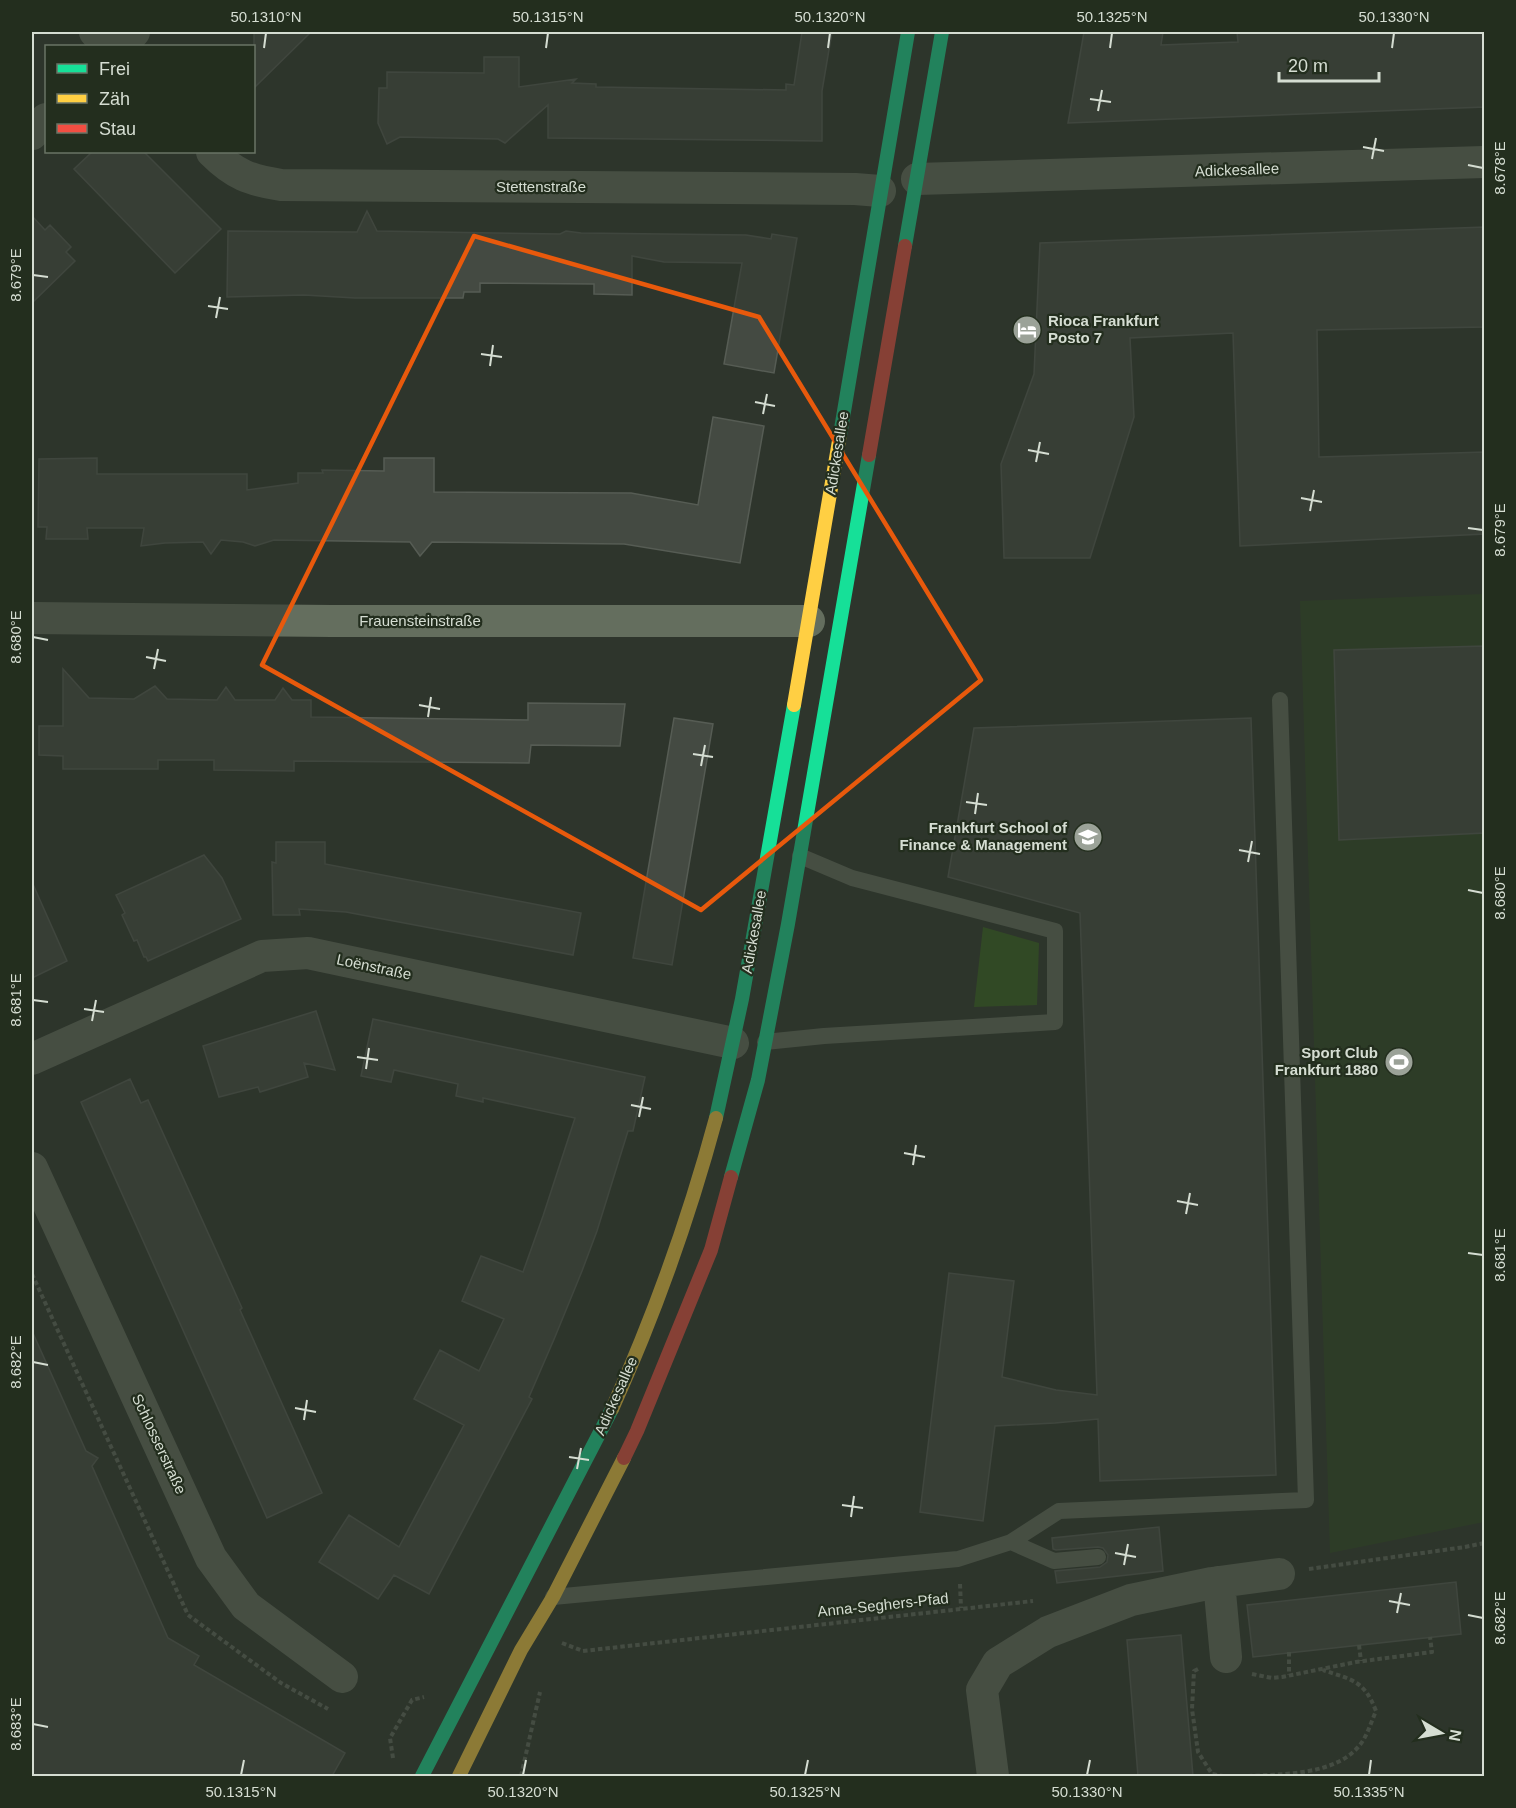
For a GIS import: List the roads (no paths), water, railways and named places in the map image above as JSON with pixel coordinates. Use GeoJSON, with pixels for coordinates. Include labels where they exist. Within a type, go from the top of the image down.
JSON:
{"type":"FeatureCollection","features":[{"type":"Feature","properties":{"kind":"main road","name":"Adickesallee"},"geometry":{"type":"LineString","coordinates":[[422,1776],[479,1662],[590,1454],[619,1393],[647,1326],[695,1191],[717,1116],[733,1043],[809,621],[908,32]]}},
{"type":"Feature","properties":{"kind":"main road","name":"Adickesallee"},"geometry":{"type":"LineString","coordinates":[[459,1776],[521,1650],[553,1597],[638,1431],[711,1250],[758,1080],[800,856],[942,32]]}},
{"type":"Feature","properties":{"kind":"street"},"geometry":{"type":"LineString","coordinates":[[95,32],[109,45]]}},
{"type":"Feature","properties":{"kind":"street"},"geometry":{"type":"LineString","coordinates":[[120,45],[134,32]]}},
{"type":"Feature","properties":{"kind":"street"},"geometry":{"type":"LineString","coordinates":[[32,134],[45,120]]}},
{"type":"Feature","properties":{"kind":"street","name":"Stettenstraße"},"geometry":{"type":"LineString","coordinates":[[213,153],[228,168],[257,181],[281,185],[880,191]]}},
{"type":"Feature","properties":{"kind":"street","name":"Adickesallee"},"geometry":{"type":"LineString","coordinates":[[917,179],[1485,162]]}},
{"type":"Feature","properties":{"kind":"street","name":"Frauensteinstraße"},"geometry":{"type":"LineString","coordinates":[[32,618],[332,621],[809,621]]}},
{"type":"Feature","properties":{"kind":"street","name":"Loënstraße"},"geometry":{"type":"LineString","coordinates":[[32,1059],[262,956],[308,952],[733,1043]]}},
{"type":"Feature","properties":{"kind":"street","name":"Schlosserstraße"},"geometry":{"type":"LineString","coordinates":[[32,1168],[211,1558],[246,1606],[342,1677]]}},
{"type":"Feature","properties":{"kind":"street"},"geometry":{"type":"LineString","coordinates":[[993,1776],[982,1690],[999,1663],[1048,1632],[1131,1600],[1219,1582],[1279,1574]]}},
{"type":"Feature","properties":{"kind":"street"},"geometry":{"type":"LineString","coordinates":[[1219,1582],[1226,1657]]}},
{"type":"Feature","properties":{"kind":"lane"},"geometry":{"type":"LineString","coordinates":[[553,1597],[958,1559],[1011,1542],[1059,1511],[1306,1500],[1280,700]]}},
{"type":"Feature","properties":{"kind":"lane"},"geometry":{"type":"LineString","coordinates":[[765,1042],[824,1036],[1055,1022],[1055,931],[852,878],[800,856]]}},
{"type":"Feature","properties":{"kind":"lane"},"geometry":{"type":"LineString","coordinates":[[1011,1542],[1054,1561],[1098,1557]]}},
{"type":"Feature","properties":{"kind":"place","name":"Rioca Frankfurt Posto 7"},"geometry":{"type":"Point","coordinates":[1027,330]}},
{"type":"Feature","properties":{"kind":"place","name":"Frankfurt School of Finance & Management"},"geometry":{"type":"Point","coordinates":[1088,837]}},
{"type":"Feature","properties":{"kind":"place","name":"Sport Club Frankfurt 1880"},"geometry":{"type":"Point","coordinates":[1399,1062]}}]}
